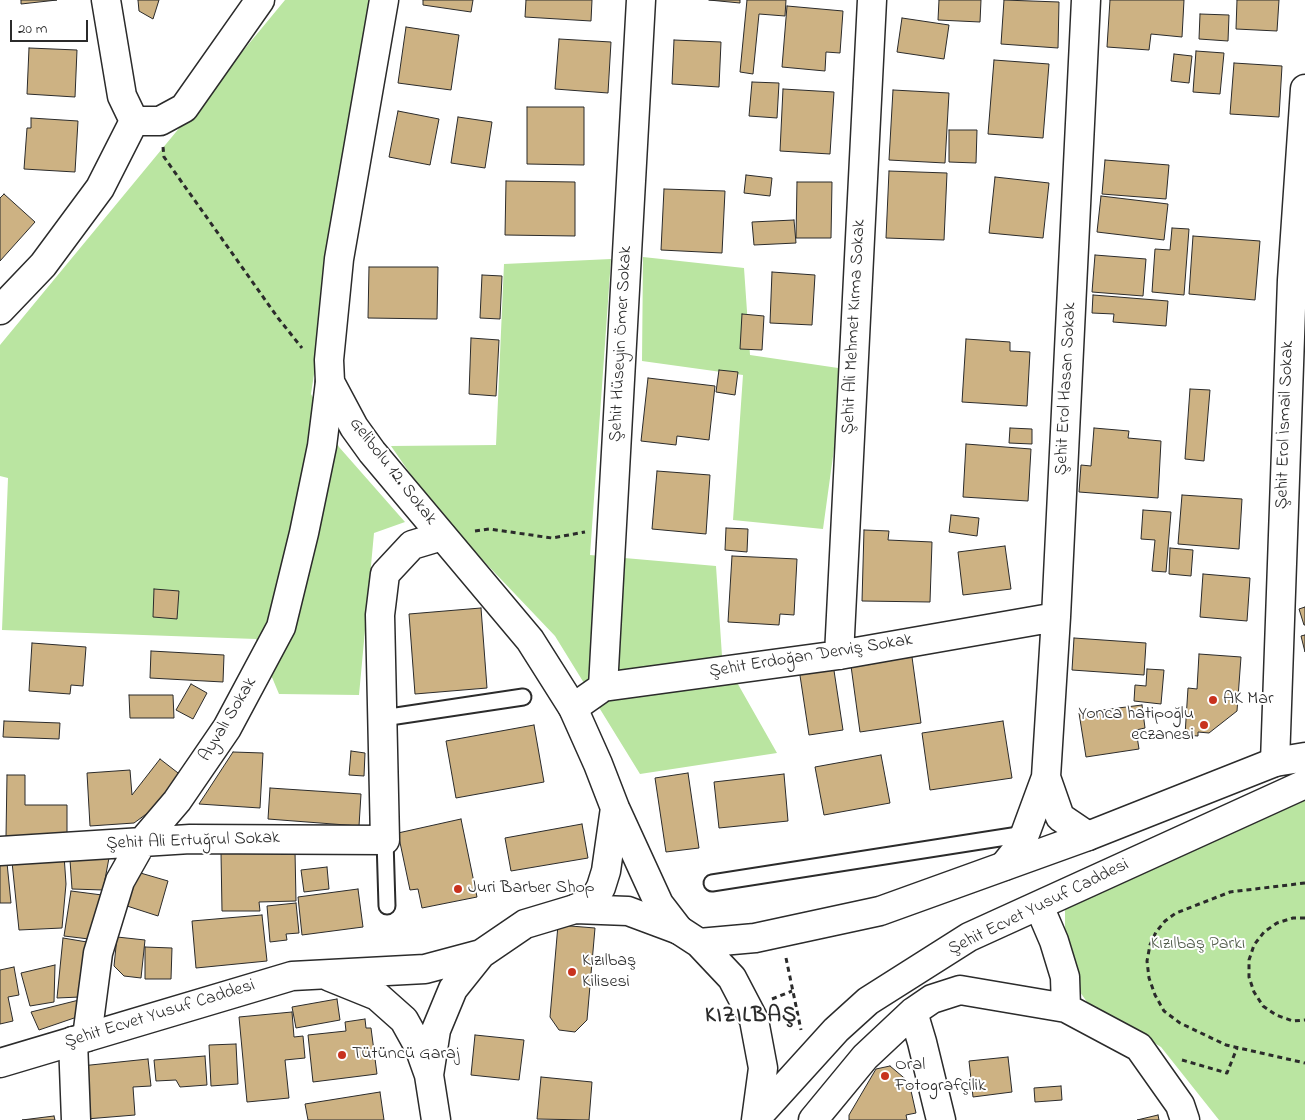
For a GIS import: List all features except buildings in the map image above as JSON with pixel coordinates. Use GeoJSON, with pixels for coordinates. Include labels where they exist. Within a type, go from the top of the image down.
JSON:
{"type":"FeatureCollection","features":[{"type":"Feature","properties":{"kind":"street"},"geometry":{"type":"LineString","coordinates":[[106,0],[122,96],[147,121]]}},
{"type":"Feature","properties":{"kind":"street"},"geometry":{"type":"LineString","coordinates":[[0,310],[43,265],[147,121],[184,108],[260,0]]}},
{"type":"Feature","properties":{"kind":"street","name":"Gelibolu 12. Sokak"},"geometry":{"type":"LineString","coordinates":[[384,0],[340,259],[329,360],[330,382],[354,427],[372,452],[530,640],[573,708],[615,808],[659,904],[732,978],[754,1020],[763,1068],[757,1118]]}},
{"type":"Feature","properties":{"kind":"street","name":"Şehit Hüseyin Ömer Sokak"},"geometry":{"type":"LineString","coordinates":[[603,687],[641,0]]}},
{"type":"Feature","properties":{"kind":"street","name":"Şehit Ali Mehmet Kırma Sokak"},"geometry":{"type":"LineString","coordinates":[[839,655],[872,0]]}},
{"type":"Feature","properties":{"kind":"street","name":"Şehit Erol Hasan Sokak"},"geometry":{"type":"LineString","coordinates":[[1004,866],[1020,846],[1046,777],[1056,617],[1086,0]]}},
{"type":"Feature","properties":{"kind":"street","name":"Şehit Erol İsmail Sokak"},"geometry":{"type":"LineString","coordinates":[[1275,762],[1294,514],[1298,279],[1305,89]]}},
{"type":"Feature","properties":{"kind":"street","name":"Ayvalı Sokak"},"geometry":{"type":"LineString","coordinates":[[76,1120],[80,1039],[98,953],[120,881],[142,842],[177,801],[227,728],[281,627],[304,533],[322,446],[330,382]]}},
{"type":"Feature","properties":{"kind":"street"},"geometry":{"type":"LineString","coordinates":[[385,840],[380,615],[385,574],[412,545],[442,536]]}},
{"type":"Feature","properties":{"kind":"street","name":"Şehit Erdoğan Derviş Sokak"},"geometry":{"type":"LineString","coordinates":[[573,708],[603,687],[839,655],[1056,617]]}},
{"type":"Feature","properties":{"kind":"street"},"geometry":{"type":"LineString","coordinates":[[575,909],[628,911],[689,936],[755,938],[880,911],[1088,836],[1275,762],[1305,757]]}},
{"type":"Feature","properties":{"kind":"street","name":"Şehit Erol Hasan Sokak"},"geometry":{"type":"LineString","coordinates":[[1046,777],[1060,818],[1088,836]]}},
{"type":"Feature","properties":{"kind":"street","name":"Şehit Ecvet Yusuf Caddesi"},"geometry":{"type":"LineString","coordinates":[[757,1118],[836,1030],[868,1001],[969,937],[1305,784]]}},
{"type":"Feature","properties":{"kind":"street"},"geometry":{"type":"LineString","coordinates":[[436,1120],[429,1074],[436,1030],[453,989],[480,954],[525,924],[575,909],[594,900],[606,871],[615,808]]}},
{"type":"Feature","properties":{"kind":"street","name":"Şehit Ali Ertuğrul Sokak"},"geometry":{"type":"LineString","coordinates":[[0,851],[190,839],[385,840]]}},
{"type":"Feature","properties":{"kind":"street"},"geometry":{"type":"LineString","coordinates":[[1039,906],[1054,941],[1065,977],[1066,1008]]}},
{"type":"Feature","properties":{"kind":"street","name":"Şehit Ecvet Yusuf Caddesi"},"geometry":{"type":"LineString","coordinates":[[0,1063],[292,976],[425,969],[480,954]]}},
{"type":"Feature","properties":{"kind":"street","name":"Şehit Ecvet Yusuf Caddesi"},"geometry":{"type":"LineString","coordinates":[[322,974],[377,996],[404,1020],[419,1047],[429,1074]]}},
{"type":"Feature","properties":{"kind":"street"},"geometry":{"type":"LineString","coordinates":[[813,1120],[865,1057],[913,1012],[932,999],[960,990],[1066,1008],[1139,1047],[1180,1105],[1185,1120]]}},
{"type":"Feature","properties":{"kind":"street"},"geometry":{"type":"LineString","coordinates":[[913,1012],[941,1120]]}},
{"type":"Feature","properties":{"kind":"lane"},"geometry":{"type":"LineString","coordinates":[[383,718],[523,697]]}},
{"type":"Feature","properties":{"kind":"lane"},"geometry":{"type":"LineString","coordinates":[[712,883],[1025,834]]}},
{"type":"Feature","properties":{"kind":"lane"},"geometry":{"type":"LineString","coordinates":[[385,840],[387,906]]}},
{"type":"Feature","properties":{"kind":"path"},"geometry":{"type":"LineString","coordinates":[[147,121],[164,157],[278,318],[330,382]]}},
{"type":"Feature","properties":{"kind":"path"},"geometry":{"type":"LineString","coordinates":[[442,536],[489,529],[552,538],[612,528]]}},
{"type":"Feature","properties":{"kind":"path"},"geometry":{"type":"LineString","coordinates":[[1305,883],[1230,892],[1176,913],[1165,921],[1156,932],[1150,945],[1147,961],[1149,978],[1155,995],[1164,1011],[1180,1023],[1226,1045],[1305,1063]]}},
{"type":"Feature","properties":{"kind":"path"},"geometry":{"type":"LineString","coordinates":[[1305,918],[1293,918],[1278,923],[1264,932],[1254,945],[1249,960],[1249,977],[1254,992],[1263,1006],[1276,1015],[1293,1021],[1305,1020]]}},
{"type":"Feature","properties":{"kind":"path"},"geometry":{"type":"LineString","coordinates":[[780,932],[807,1062]]}},
{"type":"Feature","properties":{"kind":"path"},"geometry":{"type":"LineString","coordinates":[[1139,1047],[1227,1073],[1237,1048]]}},
{"type":"Feature","properties":{"kind":"green space"},"geometry":{"type":"Polygon","coordinates":[[[285,0],[371,0],[311,394],[339,447],[405,522],[374,533],[359,695],[279,694],[256,639],[2,630],[8,478],[0,476],[0,345],[285,0]]]}},
{"type":"Feature","properties":{"kind":"green space"},"geometry":{"type":"Polygon","coordinates":[[[643,257],[744,268],[750,355],[845,369],[823,529],[733,520],[743,375],[642,361],[643,257]]]}},
{"type":"Feature","properties":{"kind":"green space"},"geometry":{"type":"Polygon","coordinates":[[[611,259],[590,555],[716,566],[722,656],[777,753],[640,774],[555,636],[436,511],[391,446],[496,445],[504,264],[611,259]]]}},
{"type":"Feature","properties":{"kind":"green space","name":"Kızılbaş Parkı"},"geometry":{"type":"Polygon","coordinates":[[[1305,789],[1305,1120],[1219,1120],[1161,1047],[1087,1002],[1080,992],[1072,971],[1065,935],[1065,907],[1305,789]]]}},
{"type":"Feature","properties":{"kind":"place","name":"AK Mar"},"geometry":{"type":"Point","coordinates":[1213,700]}},
{"type":"Feature","properties":{"kind":"place","name":"Yonca hatipoğlu eczanesi"},"geometry":{"type":"Point","coordinates":[1204,725]}},
{"type":"Feature","properties":{"kind":"place","name":"Juri Barber Shop"},"geometry":{"type":"Point","coordinates":[458,889]}},
{"type":"Feature","properties":{"kind":"place","name":"Kızılbaş Kilisesi"},"geometry":{"type":"Point","coordinates":[572,972]}},
{"type":"Feature","properties":{"kind":"place","name":"Tütüncü Garaj"},"geometry":{"type":"Point","coordinates":[342,1055]}},
{"type":"Feature","properties":{"kind":"place","name":"Oral Fotografçilik"},"geometry":{"type":"Point","coordinates":[885,1076]}},
{"type":"Feature","properties":{"kind":"district","name":"KIZILBAŞ"},"geometry":{"type":"Point","coordinates":[751,1017]}}]}
